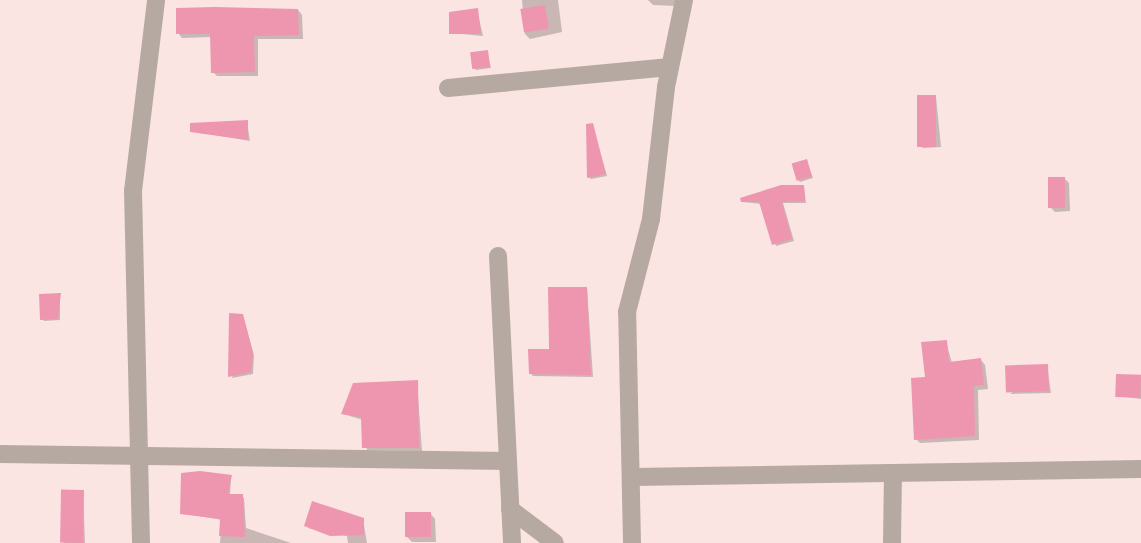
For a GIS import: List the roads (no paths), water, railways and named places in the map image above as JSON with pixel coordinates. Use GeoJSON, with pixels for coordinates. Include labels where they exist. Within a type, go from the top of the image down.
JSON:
{"type":"FeatureCollection","features":[{"type":"Feature","properties":{"kind":"street"},"geometry":{"type":"LineString","coordinates":[[141,543],[133,191],[156,0]]}},
{"type":"Feature","properties":{"kind":"street"},"geometry":{"type":"LineString","coordinates":[[632,543],[626,312],[652,219],[670,67],[684,0]]}},
{"type":"Feature","properties":{"kind":"street"},"geometry":{"type":"LineString","coordinates":[[448,88],[670,67]]}},
{"type":"Feature","properties":{"kind":"street"},"geometry":{"type":"LineString","coordinates":[[498,256],[512,543]]}},
{"type":"Feature","properties":{"kind":"street"},"geometry":{"type":"LineString","coordinates":[[0,454],[508,461]]}},
{"type":"Feature","properties":{"kind":"street"},"geometry":{"type":"LineString","coordinates":[[631,477],[1141,469]]}},
{"type":"Feature","properties":{"kind":"street"},"geometry":{"type":"LineString","coordinates":[[892,543],[893,474]]}},
{"type":"Feature","properties":{"kind":"street"},"geometry":{"type":"LineString","coordinates":[[510,509],[555,543]]}}]}
